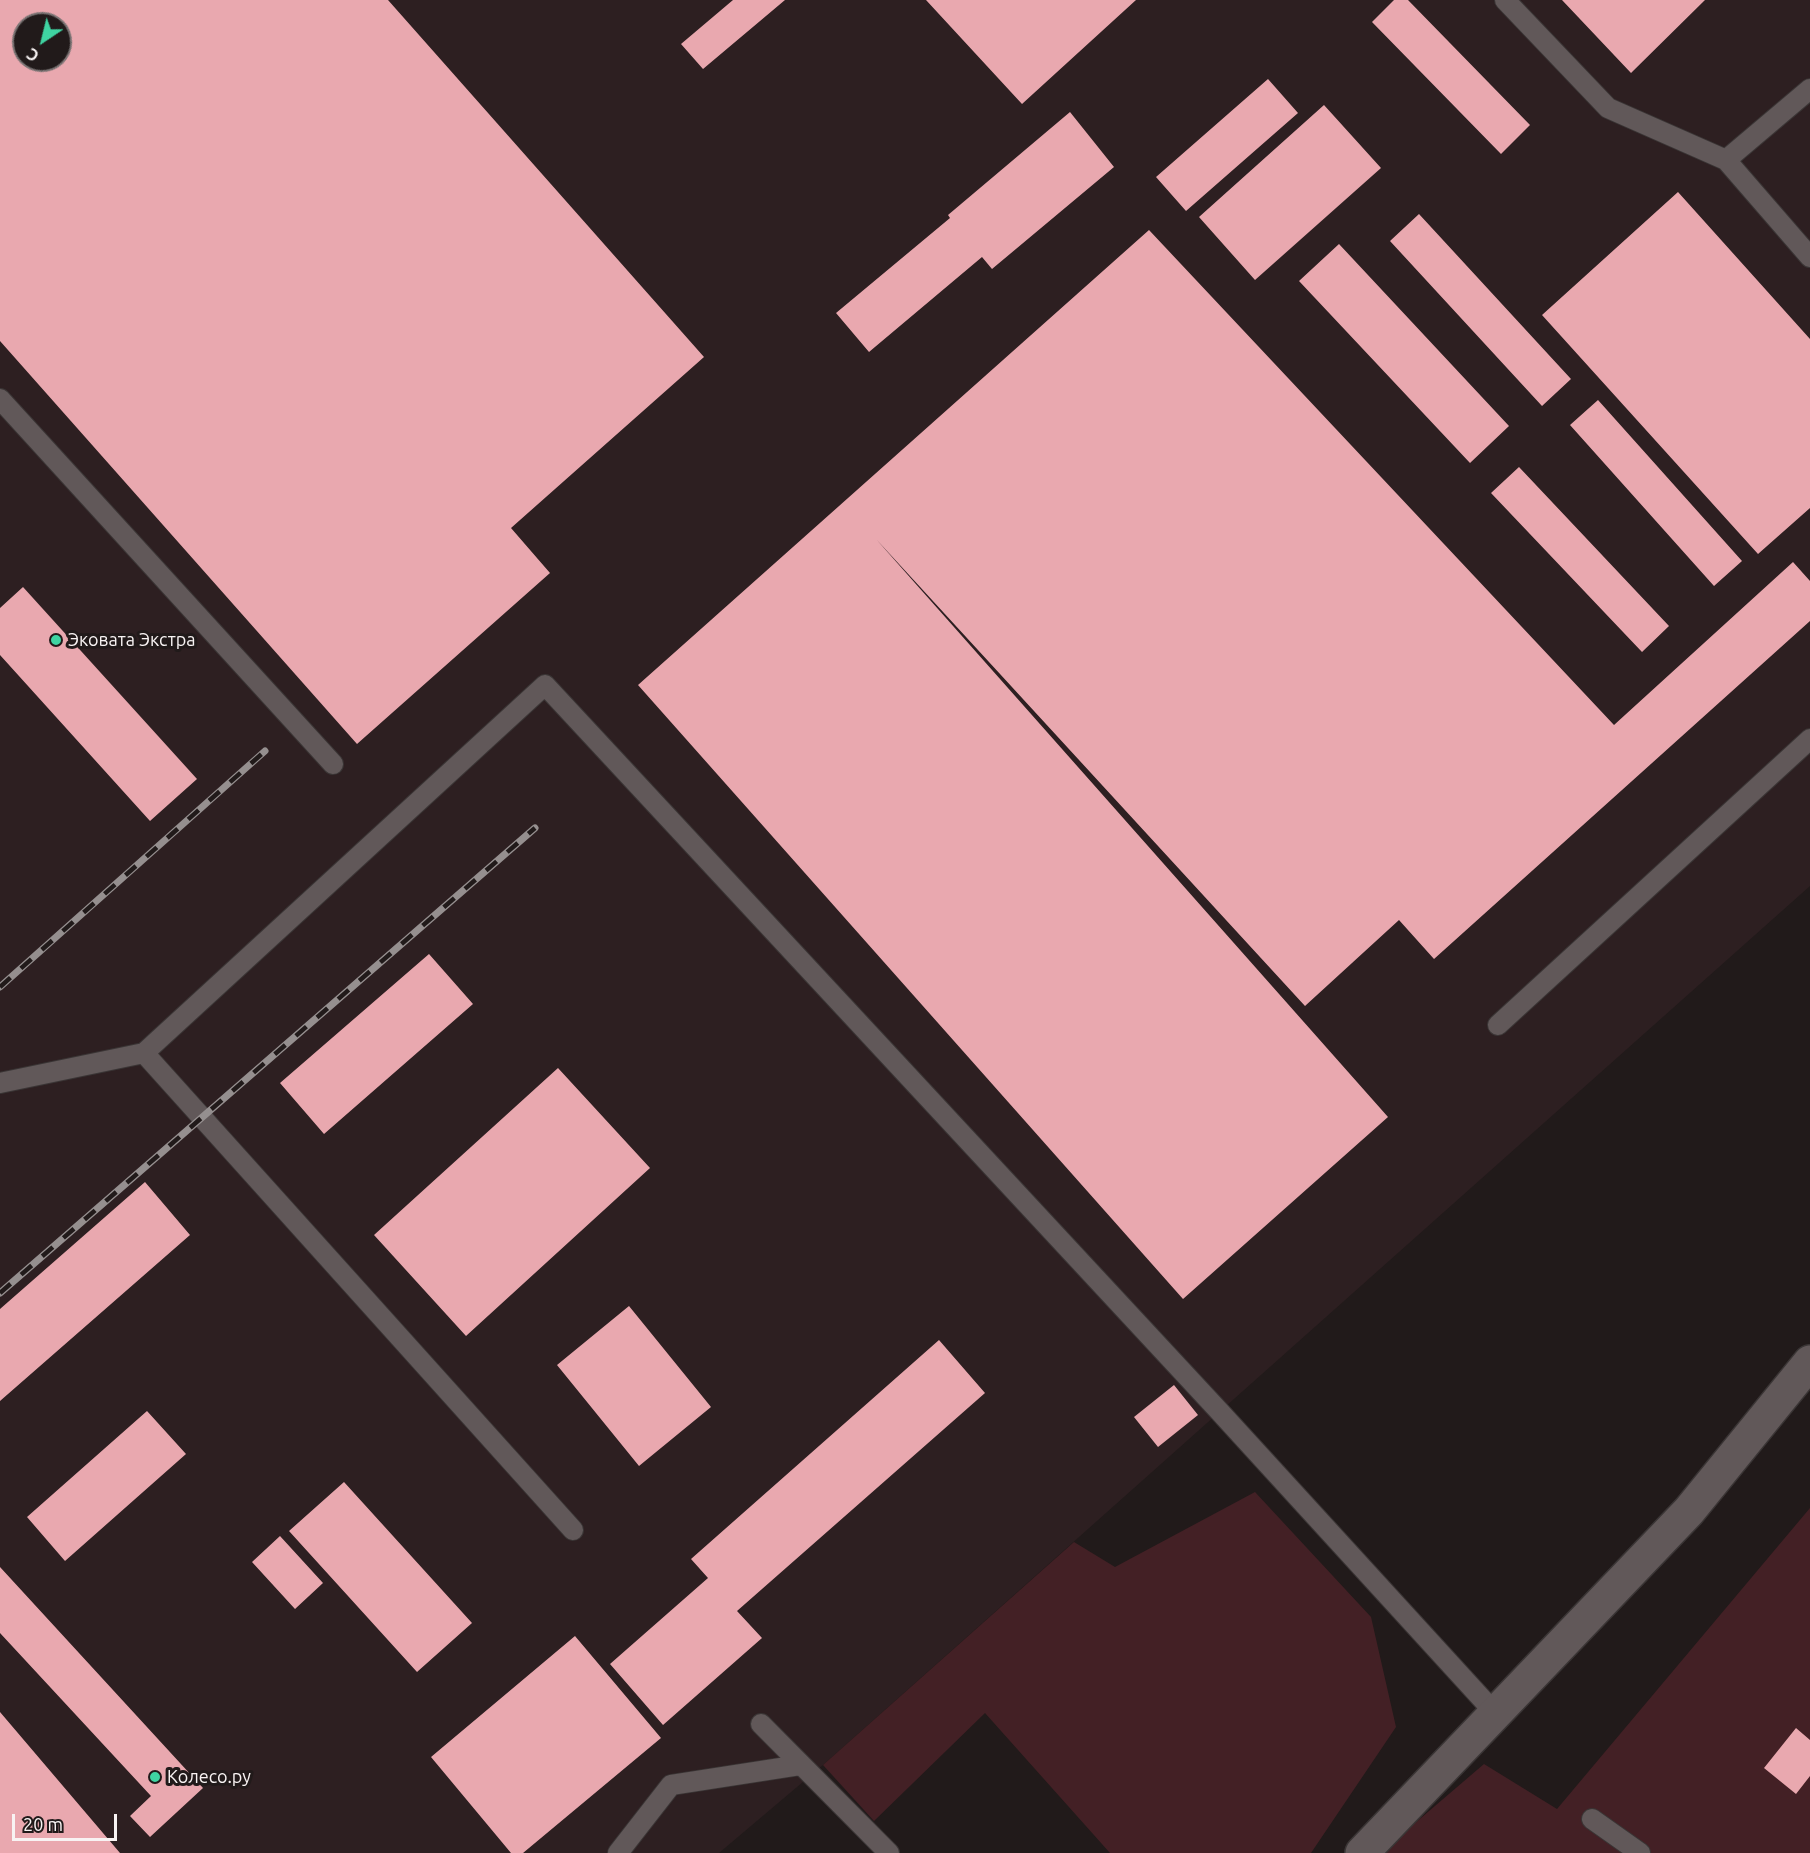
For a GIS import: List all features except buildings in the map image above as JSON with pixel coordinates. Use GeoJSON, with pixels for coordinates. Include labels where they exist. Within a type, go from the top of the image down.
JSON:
{"type":"FeatureCollection","features":[{"type":"Feature","properties":{"kind":"street"},"geometry":{"type":"LineString","coordinates":[[1362,1853],[1689,1511],[1810,1362]]}},
{"type":"Feature","properties":{"kind":"lane"},"geometry":{"type":"LineString","coordinates":[[1505,0],[1608,108],[1726,160],[1810,257]]}},
{"type":"Feature","properties":{"kind":"lane"},"geometry":{"type":"LineString","coordinates":[[1726,160],[1810,89]]}},
{"type":"Feature","properties":{"kind":"lane"},"geometry":{"type":"LineString","coordinates":[[0,399],[333,764]]}},
{"type":"Feature","properties":{"kind":"lane"},"geometry":{"type":"LineString","coordinates":[[0,1083],[144,1053],[545,685],[1204,1394],[1495,1713]]}},
{"type":"Feature","properties":{"kind":"lane"},"geometry":{"type":"LineString","coordinates":[[1498,1025],[1810,739]]}},
{"type":"Feature","properties":{"kind":"lane"},"geometry":{"type":"LineString","coordinates":[[144,1053],[573,1530]]}},
{"type":"Feature","properties":{"kind":"lane"},"geometry":{"type":"LineString","coordinates":[[760,1724],[889,1853]]}},
{"type":"Feature","properties":{"kind":"lane"},"geometry":{"type":"LineString","coordinates":[[618,1853],[671,1785],[800,1765]]}},
{"type":"Feature","properties":{"kind":"lane"},"geometry":{"type":"LineString","coordinates":[[1592,1819],[1640,1853]]}},
{"type":"Feature","properties":{"kind":"shaded area"},"geometry":{"type":"Polygon","coordinates":[[[0,0],[1810,0],[1810,886],[823,1765],[719,1853],[0,1853],[0,0]]]}},
{"type":"Feature","properties":{"kind":"shaded area"},"geometry":{"type":"Polygon","coordinates":[[[1255,1492],[1371,1617],[1396,1727],[1311,1853],[1110,1853],[985,1713],[874,1821],[823,1765],[1074,1542],[1115,1567],[1255,1492]]]}},
{"type":"Feature","properties":{"kind":"shaded area"},"geometry":{"type":"Polygon","coordinates":[[[1810,1508],[1810,1853],[1380,1853],[1484,1764],[1557,1809],[1810,1508]]]}},
{"type":"Feature","properties":{"kind":"railway"},"geometry":{"type":"LineString","coordinates":[[0,987],[265,751]]}},
{"type":"Feature","properties":{"kind":"railway"},"geometry":{"type":"LineString","coordinates":[[0,1293],[535,828]]}},
{"type":"Feature","properties":{"kind":"place","name":"Эковата Экстра"},"geometry":{"type":"Point","coordinates":[56,640]}},
{"type":"Feature","properties":{"kind":"place","name":"Колесо.ру"},"geometry":{"type":"Point","coordinates":[155,1777]}}]}
